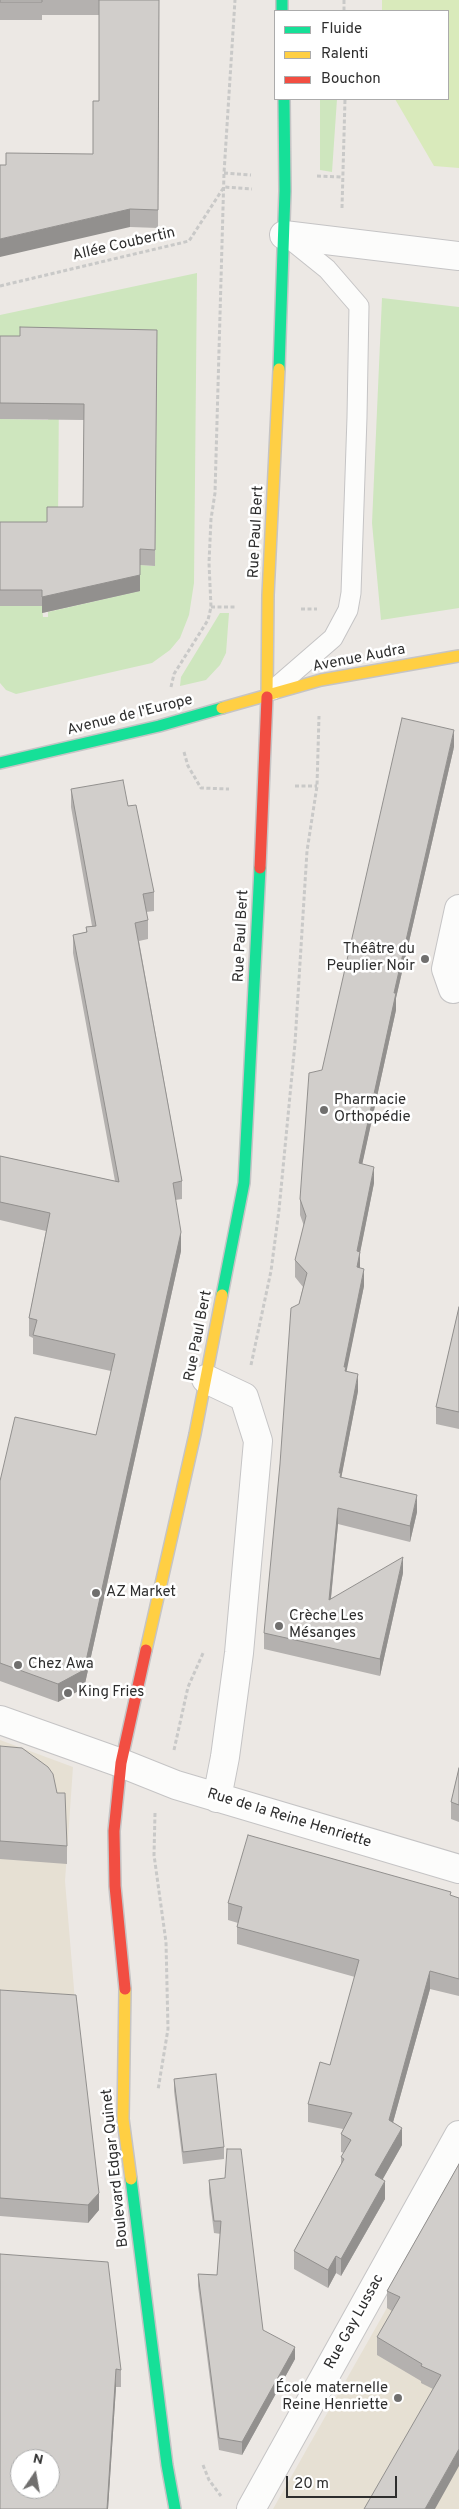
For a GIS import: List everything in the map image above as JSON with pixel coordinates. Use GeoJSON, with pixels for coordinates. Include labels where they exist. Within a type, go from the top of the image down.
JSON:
{"type":"FeatureCollection","features":[{"type":"Feature","properties":{"kind":"street","name":"Rue Paul Bert"},"geometry":{"type":"LineString","coordinates":[[121,1763],[206,1379],[244,1183],[250,1100],[267,696],[268,595],[284,235],[284,100]]}},
{"type":"Feature","properties":{"kind":"street"},"geometry":{"type":"LineString","coordinates":[[284,235],[459,256]]}},
{"type":"Feature","properties":{"kind":"street","name":"Avenue Audra"},"geometry":{"type":"LineString","coordinates":[[267,696],[321,680],[459,656]]}},
{"type":"Feature","properties":{"kind":"street","name":"Avenue de l'Europe"},"geometry":{"type":"LineString","coordinates":[[0,763],[159,726],[267,696]]}},
{"type":"Feature","properties":{"kind":"street"},"geometry":{"type":"LineString","coordinates":[[452,989],[446,969],[459,908]]}},
{"type":"Feature","properties":{"kind":"street"},"geometry":{"type":"LineString","coordinates":[[206,1379],[244,1397],[258,1441],[239,1653],[225,1758],[217,1798]]}},
{"type":"Feature","properties":{"kind":"street","name":"Rue de la Reine Henriette"},"geometry":{"type":"LineString","coordinates":[[0,1720],[121,1763],[161,1780],[459,1869]]}},
{"type":"Feature","properties":{"kind":"street","name":"Boulevard Edgar Quinet"},"geometry":{"type":"LineString","coordinates":[[121,1763],[114,1831],[116,1886],[124,1967],[123,2119],[167,2465],[175,2509]]}},
{"type":"Feature","properties":{"kind":"street","name":"Rue Gay Lussac"},"geometry":{"type":"LineString","coordinates":[[251,2509],[459,2135]]}},
{"type":"Feature","properties":{"kind":"lane"},"geometry":{"type":"LineString","coordinates":[[267,696],[332,638],[348,610],[351,593],[359,306],[327,269],[284,235]]}},
{"type":"Feature","properties":{"kind":"path"},"geometry":{"type":"LineString","coordinates":[[171,688],[174,674],[208,620],[211,607],[209,563],[211,519],[215,493],[224,187],[235,0]]}},
{"type":"Feature","properties":{"kind":"path"},"geometry":{"type":"LineString","coordinates":[[224,187],[285,191]]}},
{"type":"Feature","properties":{"kind":"path","name":"Allée Coubertin"},"geometry":{"type":"LineString","coordinates":[[0,286],[190,241],[224,187]]}},
{"type":"Feature","properties":{"kind":"path"},"geometry":{"type":"LineString","coordinates":[[296,786],[317,786],[319,719]]}},
{"type":"Feature","properties":{"kind":"path"},"geometry":{"type":"LineString","coordinates":[[183,750],[188,766],[201,788],[219,791]]}},
{"type":"Feature","properties":{"kind":"path"},"geometry":{"type":"LineString","coordinates":[[156,1805],[154,1855],[166,1942],[168,2029],[156,2099]]}},
{"type":"Feature","properties":{"kind":"path"},"geometry":{"type":"LineString","coordinates":[[202,2456],[209,2480],[225,2500]]}},
{"type":"Feature","properties":{"kind":"shaded area"},"geometry":{"type":"Polygon","coordinates":[[[0,1740],[73,1767],[65,1881],[76,2013],[0,2008],[0,1740]]]}},
{"type":"Feature","properties":{"kind":"shaded area","name":"École maternelle Reine Henriette"},"geometry":{"type":"Polygon","coordinates":[[[459,2181],[459,2509],[273,2509],[308,2447],[459,2181]]]}},
{"type":"Feature","properties":{"kind":"green space"},"geometry":{"type":"Polygon","coordinates":[[[382,0],[459,0],[459,168],[434,166],[396,100],[449,100],[449,10],[382,10],[382,0]]]}},
{"type":"Feature","properties":{"kind":"green space"},"geometry":{"type":"Polygon","coordinates":[[[320,100],[337,100],[332,172],[320,170],[320,100]]]}},
{"type":"Feature","properties":{"kind":"green space"},"geometry":{"type":"Polygon","coordinates":[[[197,273],[194,583],[189,615],[180,638],[170,650],[152,663],[16,694],[6,690],[0,683],[0,606],[42,606],[43,617],[48,617],[48,612],[139,591],[140,565],[155,566],[157,347],[0,352],[0,315],[197,273]]]}},
{"type":"Feature","properties":{"kind":"green space"},"geometry":{"type":"Polygon","coordinates":[[[382,298],[459,307],[459,608],[381,620],[372,523],[382,298]]]}},
{"type":"Feature","properties":{"kind":"green space"},"geometry":{"type":"Polygon","coordinates":[[[59,389],[58,523],[0,538],[0,419],[48,420],[59,389]]]}},
{"type":"Feature","properties":{"kind":"green space"},"geometry":{"type":"Polygon","coordinates":[[[220,613],[229,613],[226,653],[220,665],[206,680],[180,686],[181,677],[220,613]]]}},
{"type":"Feature","properties":{"kind":"building"},"geometry":{"type":"Polygon","coordinates":[[[0,0],[42,0],[42,2],[0,2],[0,0]]]}},
{"type":"Feature","properties":{"kind":"building"},"geometry":{"type":"Polygon","coordinates":[[[99,0],[159,0],[158,210],[130,209],[0,239],[0,165],[6,165],[6,153],[93,154],[93,101],[99,101],[99,0]]]}},
{"type":"Feature","properties":{"kind":"building"},"geometry":{"type":"Polygon","coordinates":[[[20,327],[157,330],[155,550],[140,549],[140,575],[42,597],[42,590],[0,590],[0,522],[47,522],[47,507],[83,507],[84,404],[0,403],[0,336],[20,336],[20,327]]]}},
{"type":"Feature","properties":{"kind":"building"},"geometry":{"type":"Polygon","coordinates":[[[402,718],[454,730],[394,993],[396,993],[359,1163],[374,1167],[357,1251],[360,1252],[357,1267],[364,1269],[344,1367],[346,1367],[345,1371],[358,1374],[339,1473],[341,1473],[340,1477],[417,1495],[410,1526],[338,1508],[329,1600],[403,1557],[380,1659],[264,1633],[280,1464],[291,1308],[299,1304],[307,1273],[295,1260],[306,1216],[300,1199],[309,1073],[322,1070],[402,718]]]}},
{"type":"Feature","properties":{"kind":"building"},"geometry":{"type":"Polygon","coordinates":[[[123,780],[128,806],[136,805],[154,892],[143,894],[148,920],[135,923],[182,1181],[173,1183],[181,1232],[84,1670],[58,1684],[0,1663],[0,1481],[15,1417],[96,1435],[115,1354],[33,1335],[37,1320],[29,1318],[50,1213],[0,1202],[0,1156],[119,1182],[73,935],[87,932],[86,927],[96,926],[71,789],[123,780]]]}},
{"type":"Feature","properties":{"kind":"building"},"geometry":{"type":"Polygon","coordinates":[[[459,1307],[459,1412],[436,1407],[459,1307]]]}},
{"type":"Feature","properties":{"kind":"building"},"geometry":{"type":"Polygon","coordinates":[[[0,1746],[22,1748],[48,1767],[53,1774],[57,1793],[65,1793],[67,1846],[0,1841],[0,1746]]]}},
{"type":"Feature","properties":{"kind":"building"},"geometry":{"type":"Polygon","coordinates":[[[459,1768],[459,1805],[451,1802],[459,1768]]]}},
{"type":"Feature","properties":{"kind":"building"},"geometry":{"type":"Polygon","coordinates":[[[248,1835],[451,1892],[450,1895],[459,1898],[459,1979],[430,1971],[389,2120],[402,2128],[375,2175],[385,2181],[341,2259],[336,2256],[328,2270],[294,2251],[344,2159],[341,2157],[351,2140],[341,2134],[352,2113],[308,2104],[320,2062],[330,2065],[359,1960],[237,1927],[242,1907],[228,1903],[248,1835]]]}},
{"type":"Feature","properties":{"kind":"building"},"geometry":{"type":"Polygon","coordinates":[[[0,1990],[76,1995],[99,2193],[88,2205],[0,2198],[0,1990]]]}},
{"type":"Feature","properties":{"kind":"building"},"geometry":{"type":"Polygon","coordinates":[[[216,2074],[224,2147],[183,2152],[174,2079],[216,2074]]]}},
{"type":"Feature","properties":{"kind":"building"},"geometry":{"type":"Polygon","coordinates":[[[227,2149],[241,2149],[263,2330],[295,2347],[242,2442],[219,2438],[198,2274],[217,2275],[221,2221],[214,2221],[209,2180],[225,2178],[227,2149]]]}},
{"type":"Feature","properties":{"kind":"building"},"geometry":{"type":"Polygon","coordinates":[[[459,2164],[459,2449],[425,2509],[364,2509],[441,2375],[421,2366],[422,2364],[377,2337],[400,2297],[387,2291],[459,2164]]]}},
{"type":"Feature","properties":{"kind":"building"},"geometry":{"type":"Polygon","coordinates":[[[0,2254],[108,2262],[121,2370],[116,2369],[107,2509],[0,2509],[0,2254]]]}},
{"type":"Feature","properties":{"kind":"traffic: fast"},"geometry":{"type":"LineString","coordinates":[[282,0],[282,10]]}},
{"type":"Feature","properties":{"kind":"traffic: fast"},"geometry":{"type":"LineString","coordinates":[[279,369],[285,191],[284,100]]}},
{"type":"Feature","properties":{"kind":"traffic: fast"},"geometry":{"type":"LineString","coordinates":[[0,763],[159,726],[222,708]]}},
{"type":"Feature","properties":{"kind":"traffic: fast"},"geometry":{"type":"LineString","coordinates":[[222,1295],[244,1183],[260,868]]}},
{"type":"Feature","properties":{"kind":"traffic: fast"},"geometry":{"type":"LineString","coordinates":[[131,2179],[167,2465],[175,2509]]}},
{"type":"Feature","properties":{"kind":"traffic: slow"},"geometry":{"type":"LineString","coordinates":[[267,697],[268,595],[279,369]]}},
{"type":"Feature","properties":{"kind":"traffic: slow"},"geometry":{"type":"LineString","coordinates":[[222,708],[321,680],[459,656]]}},
{"type":"Feature","properties":{"kind":"traffic: slow"},"geometry":{"type":"LineString","coordinates":[[146,1650],[195,1434],[222,1295]]}},
{"type":"Feature","properties":{"kind":"traffic: slow"},"geometry":{"type":"LineString","coordinates":[[125,1989],[123,2119],[131,2179]]}},
{"type":"Feature","properties":{"kind":"traffic: jam"},"geometry":{"type":"LineString","coordinates":[[260,868],[267,697]]}},
{"type":"Feature","properties":{"kind":"traffic: jam"},"geometry":{"type":"LineString","coordinates":[[125,1989],[115,1886],[114,1831],[121,1763],[146,1650]]}},
{"type":"Feature","properties":{"kind":"place","name":"Théâtre du Peuplier Noir"},"geometry":{"type":"Point","coordinates":[425,959]}},
{"type":"Feature","properties":{"kind":"place","name":"Pharmacie Orthopédie"},"geometry":{"type":"Point","coordinates":[324,1110]}},
{"type":"Feature","properties":{"kind":"place","name":"AZ Market"},"geometry":{"type":"Point","coordinates":[96,1593]}},
{"type":"Feature","properties":{"kind":"place","name":"Crèche Les Mésanges"},"geometry":{"type":"Point","coordinates":[279,1626]}},
{"type":"Feature","properties":{"kind":"place","name":"Chez Awa"},"geometry":{"type":"Point","coordinates":[18,1665]}},
{"type":"Feature","properties":{"kind":"place","name":"King Fries"},"geometry":{"type":"Point","coordinates":[68,1693]}},
{"type":"Feature","properties":{"kind":"place","name":"École maternelle Reine Henriette"},"geometry":{"type":"Point","coordinates":[398,2398]}}]}
